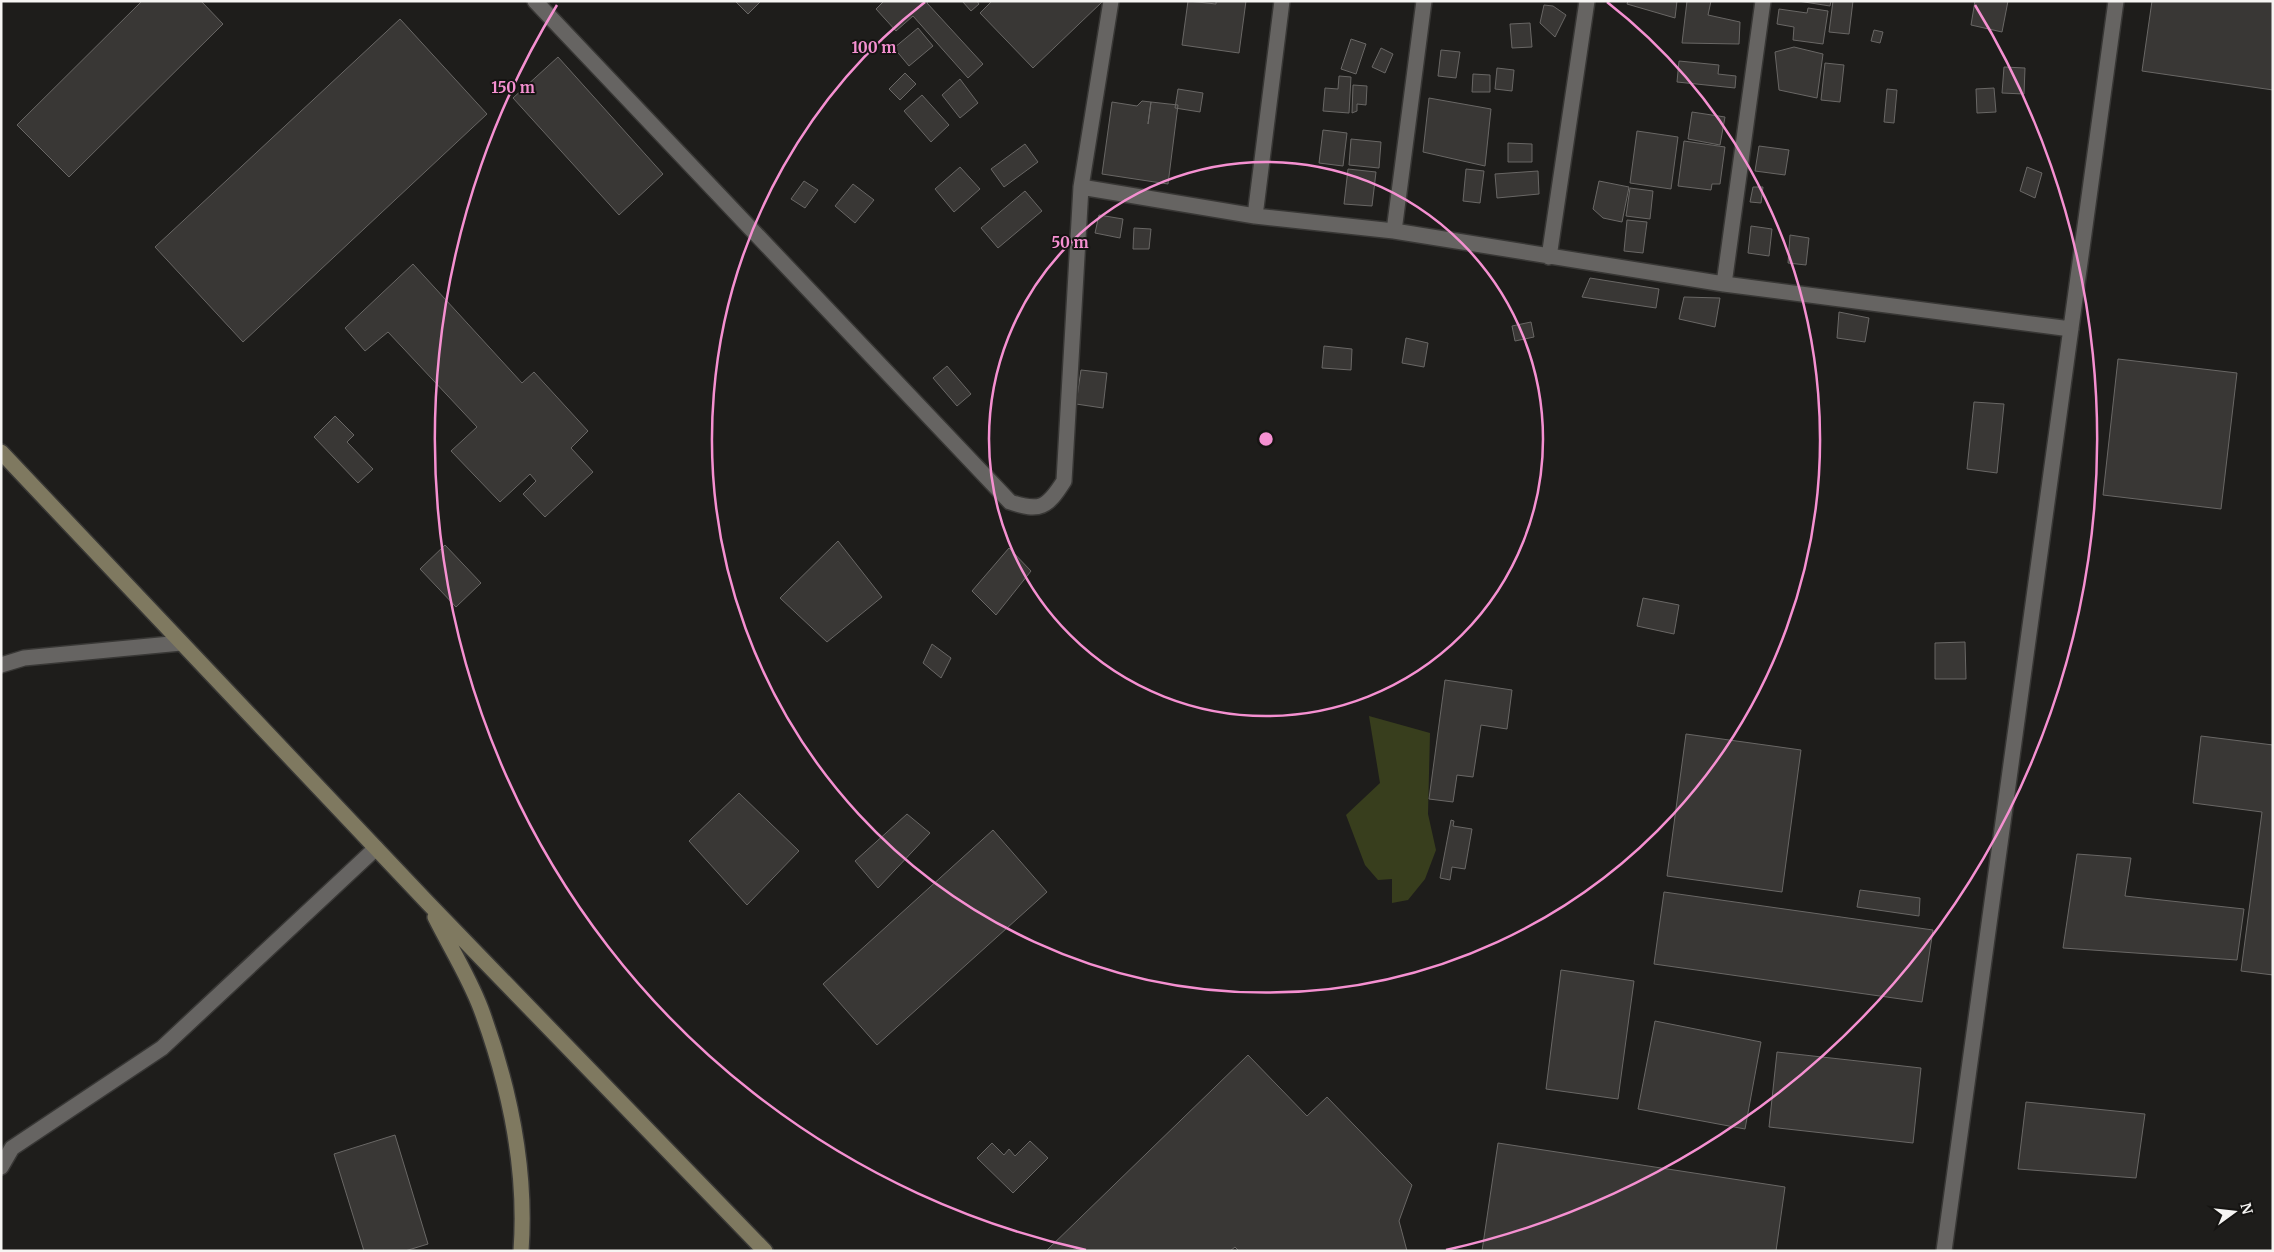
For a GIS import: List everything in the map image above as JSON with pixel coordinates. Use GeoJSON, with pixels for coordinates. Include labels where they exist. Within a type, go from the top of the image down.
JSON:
{"type":"FeatureCollection","features":[{"type":"Feature","properties":{"kind":"main road"},"geometry":{"type":"LineString","coordinates":[[1,452],[376,848],[765,1251]]}},
{"type":"Feature","properties":{"kind":"main road"},"geometry":{"type":"LineString","coordinates":[[428,902],[480,1007],[506,1086],[520,1168],[521,1251]]}},
{"type":"Feature","properties":{"kind":"street"},"geometry":{"type":"LineString","coordinates":[[535,1],[1010,502],[1031,509],[1052,501],[1064,481],[1081,187],[1111,1]]}},
{"type":"Feature","properties":{"kind":"street"},"geometry":{"type":"LineString","coordinates":[[1255,216],[1282,1]]}},
{"type":"Feature","properties":{"kind":"street"},"geometry":{"type":"LineString","coordinates":[[1394,230],[1424,1]]}},
{"type":"Feature","properties":{"kind":"street"},"geometry":{"type":"LineString","coordinates":[[1549,257],[1587,1]]}},
{"type":"Feature","properties":{"kind":"street"},"geometry":{"type":"LineString","coordinates":[[1724,284],[1763,1]]}},
{"type":"Feature","properties":{"kind":"street"},"geometry":{"type":"LineString","coordinates":[[1944,1251],[2116,1]]}},
{"type":"Feature","properties":{"kind":"street"},"geometry":{"type":"LineString","coordinates":[[1081,187],[1255,216],[1394,230],[1549,257],[1724,284],[2071,329]]}},
{"type":"Feature","properties":{"kind":"street"},"geometry":{"type":"LineString","coordinates":[[1,666],[24,658],[181,643]]}},
{"type":"Feature","properties":{"kind":"street"},"geometry":{"type":"LineString","coordinates":[[1,1167],[12,1148],[162,1048],[376,848]]}},
{"type":"Feature","properties":{"kind":"shaded area"},"geometry":{"type":"Polygon","coordinates":[[[1369,716],[1430,733],[1428,814],[1436,850],[1425,879],[1408,900],[1392,903],[1392,879],[1378,880],[1365,865],[1346,815],[1380,783],[1369,716]]]}},
{"type":"Feature","properties":{"kind":"building"},"geometry":{"type":"Polygon","coordinates":[[[142,1],[201,1],[223,24],[69,177],[17,125],[142,1]]]}},
{"type":"Feature","properties":{"kind":"building"},"geometry":{"type":"Polygon","coordinates":[[[735,1],[761,1],[748,14],[735,1]]]}},
{"type":"Feature","properties":{"kind":"building"},"geometry":{"type":"Polygon","coordinates":[[[884,1],[928,1],[927,3],[983,64],[968,78],[913,16],[896,31],[876,9],[884,1]]]}},
{"type":"Feature","properties":{"kind":"building"},"geometry":{"type":"Polygon","coordinates":[[[962,1],[977,1],[979,4],[971,11],[962,1]]]}},
{"type":"Feature","properties":{"kind":"building"},"geometry":{"type":"Polygon","coordinates":[[[992,1],[1102,2],[1033,68],[980,13],[992,1]]]}},
{"type":"Feature","properties":{"kind":"building"},"geometry":{"type":"Polygon","coordinates":[[[1188,1],[1216,4],[1216,1],[1246,1],[1239,53],[1182,45],[1188,1]]]}},
{"type":"Feature","properties":{"kind":"building"},"geometry":{"type":"Polygon","coordinates":[[[1628,1],[1677,1],[1675,18],[1627,4],[1628,1]]]}},
{"type":"Feature","properties":{"kind":"building"},"geometry":{"type":"Polygon","coordinates":[[[1687,1],[1711,1],[1708,15],[1740,22],[1739,44],[1682,43],[1687,1]]]}},
{"type":"Feature","properties":{"kind":"building"},"geometry":{"type":"Polygon","coordinates":[[[1798,1],[1831,1],[1830,6],[1798,1]]]}},
{"type":"Feature","properties":{"kind":"building"},"geometry":{"type":"Polygon","coordinates":[[[1833,1],[1853,1],[1849,34],[1829,32],[1833,1]]]}},
{"type":"Feature","properties":{"kind":"building"},"geometry":{"type":"Polygon","coordinates":[[[1975,1],[2008,1],[2002,32],[1971,25],[1975,1]]]}},
{"type":"Feature","properties":{"kind":"building"},"geometry":{"type":"Polygon","coordinates":[[[2152,1],[2273,1],[2273,90],[2142,71],[2152,1]]]}},
{"type":"Feature","properties":{"kind":"building"},"geometry":{"type":"Polygon","coordinates":[[[1544,5],[1553,6],[1566,15],[1555,37],[1540,23],[1544,5]]]}},
{"type":"Feature","properties":{"kind":"building"},"geometry":{"type":"Polygon","coordinates":[[[1808,8],[1828,11],[1823,44],[1793,40],[1794,27],[1777,24],[1779,9],[1807,13],[1808,8]]]}},
{"type":"Feature","properties":{"kind":"building"},"geometry":{"type":"Polygon","coordinates":[[[400,19],[487,114],[243,342],[155,247],[400,19]]]}},
{"type":"Feature","properties":{"kind":"building"},"geometry":{"type":"Polygon","coordinates":[[[1530,23],[1532,47],[1512,48],[1510,24],[1530,23]]]}},
{"type":"Feature","properties":{"kind":"building"},"geometry":{"type":"Polygon","coordinates":[[[918,28],[933,46],[909,66],[894,48],[918,28]]]}},
{"type":"Feature","properties":{"kind":"building"},"geometry":{"type":"Polygon","coordinates":[[[1874,30],[1883,32],[1880,43],[1871,41],[1874,30]]]}},
{"type":"Feature","properties":{"kind":"building"},"geometry":{"type":"Polygon","coordinates":[[[1351,39],[1366,44],[1356,74],[1341,69],[1351,39]]]}},
{"type":"Feature","properties":{"kind":"building"},"geometry":{"type":"Polygon","coordinates":[[[1794,47],[1823,54],[1817,98],[1779,90],[1775,52],[1794,47]]]}},
{"type":"Feature","properties":{"kind":"building"},"geometry":{"type":"Polygon","coordinates":[[[1381,48],[1393,54],[1385,73],[1372,67],[1381,48]]]}},
{"type":"Feature","properties":{"kind":"building"},"geometry":{"type":"Polygon","coordinates":[[[1441,50],[1460,52],[1456,78],[1438,76],[1441,50]]]}},
{"type":"Feature","properties":{"kind":"building"},"geometry":{"type":"Polygon","coordinates":[[[558,57],[663,174],[619,215],[513,98],[558,57]]]}},
{"type":"Feature","properties":{"kind":"building"},"geometry":{"type":"Polygon","coordinates":[[[1679,61],[1719,65],[1718,74],[1736,76],[1735,88],[1677,82],[1679,61]]]}},
{"type":"Feature","properties":{"kind":"building"},"geometry":{"type":"Polygon","coordinates":[[[1825,63],[1844,65],[1840,102],[1821,100],[1825,63]]]}},
{"type":"Feature","properties":{"kind":"building"},"geometry":{"type":"Polygon","coordinates":[[[2004,67],[2025,68],[2024,94],[2002,93],[2004,67]]]}},
{"type":"Feature","properties":{"kind":"building"},"geometry":{"type":"Polygon","coordinates":[[[1497,68],[1514,70],[1512,91],[1495,89],[1497,68]]]}},
{"type":"Feature","properties":{"kind":"building"},"geometry":{"type":"Polygon","coordinates":[[[905,73],[916,84],[900,100],[889,89],[905,73]]]}},
{"type":"Feature","properties":{"kind":"building"},"geometry":{"type":"Polygon","coordinates":[[[1473,74],[1490,75],[1490,92],[1472,92],[1473,74]]]}},
{"type":"Feature","properties":{"kind":"building"},"geometry":{"type":"Polygon","coordinates":[[[1339,76],[1351,77],[1349,113],[1323,111],[1325,88],[1338,89],[1339,76]]]}},
{"type":"Feature","properties":{"kind":"building"},"geometry":{"type":"Polygon","coordinates":[[[960,79],[978,103],[960,118],[942,95],[960,79]]]}},
{"type":"Feature","properties":{"kind":"building"},"geometry":{"type":"Polygon","coordinates":[[[1353,85],[1367,86],[1366,105],[1357,104],[1357,111],[1352,113],[1353,85]]]}},
{"type":"Feature","properties":{"kind":"building"},"geometry":{"type":"Polygon","coordinates":[[[1994,88],[1996,112],[1977,113],[1976,89],[1994,88]]]}},
{"type":"Feature","properties":{"kind":"building"},"geometry":{"type":"Polygon","coordinates":[[[1178,89],[1203,93],[1200,112],[1175,108],[1178,89]]]}},
{"type":"Feature","properties":{"kind":"building"},"geometry":{"type":"Polygon","coordinates":[[[1887,89],[1897,90],[1894,123],[1884,122],[1887,89]]]}},
{"type":"Feature","properties":{"kind":"building"},"geometry":{"type":"Polygon","coordinates":[[[922,95],[949,125],[931,142],[904,111],[922,95]]]}},
{"type":"Feature","properties":{"kind":"building"},"geometry":{"type":"Polygon","coordinates":[[[1429,98],[1491,109],[1485,166],[1423,152],[1429,98]]]}},
{"type":"Feature","properties":{"kind":"building"},"geometry":{"type":"Polygon","coordinates":[[[1142,101],[1178,105],[1168,184],[1102,174],[1112,102],[1137,106],[1142,101]]]}},
{"type":"Feature","properties":{"kind":"building"},"geometry":{"type":"Polygon","coordinates":[[[1692,112],[1725,117],[1720,145],[1688,139],[1692,112]]]}},
{"type":"Feature","properties":{"kind":"building"},"geometry":{"type":"Polygon","coordinates":[[[1323,130],[1347,133],[1343,166],[1319,163],[1323,130]]]}},
{"type":"Feature","properties":{"kind":"building"},"geometry":{"type":"Polygon","coordinates":[[[1637,131],[1678,137],[1671,189],[1630,183],[1637,131]]]}},
{"type":"Feature","properties":{"kind":"building"},"geometry":{"type":"Polygon","coordinates":[[[1351,139],[1381,142],[1379,168],[1349,165],[1351,139]]]}},
{"type":"Feature","properties":{"kind":"building"},"geometry":{"type":"Polygon","coordinates":[[[1684,141],[1725,147],[1720,184],[1712,184],[1711,190],[1678,186],[1684,141]]]}},
{"type":"Feature","properties":{"kind":"building"},"geometry":{"type":"Polygon","coordinates":[[[1508,143],[1532,144],[1532,162],[1508,162],[1508,143]]]}},
{"type":"Feature","properties":{"kind":"building"},"geometry":{"type":"Polygon","coordinates":[[[1025,144],[1038,162],[1004,187],[991,169],[1025,144]]]}},
{"type":"Feature","properties":{"kind":"building"},"geometry":{"type":"Polygon","coordinates":[[[1759,146],[1789,150],[1785,175],[1755,171],[1759,146]]]}},
{"type":"Feature","properties":{"kind":"building"},"geometry":{"type":"Polygon","coordinates":[[[960,167],[980,189],[954,212],[935,189],[960,167]]]}},
{"type":"Feature","properties":{"kind":"building"},"geometry":{"type":"Polygon","coordinates":[[[2027,167],[2042,173],[2035,198],[2020,191],[2027,167]]]}},
{"type":"Feature","properties":{"kind":"building"},"geometry":{"type":"Polygon","coordinates":[[[1348,169],[1376,172],[1372,206],[1344,204],[1348,169]]]}},
{"type":"Feature","properties":{"kind":"building"},"geometry":{"type":"Polygon","coordinates":[[[1466,169],[1484,171],[1480,203],[1463,201],[1466,169]]]}},
{"type":"Feature","properties":{"kind":"building"},"geometry":{"type":"Polygon","coordinates":[[[1538,171],[1539,194],[1497,198],[1495,174],[1538,171]]]}},
{"type":"Feature","properties":{"kind":"building"},"geometry":{"type":"Polygon","coordinates":[[[804,181],[818,190],[805,208],[791,199],[804,181]]]}},
{"type":"Feature","properties":{"kind":"building"},"geometry":{"type":"Polygon","coordinates":[[[1599,181],[1629,187],[1622,222],[1603,218],[1593,209],[1599,181]]]}},
{"type":"Feature","properties":{"kind":"building"},"geometry":{"type":"Polygon","coordinates":[[[853,184],[874,200],[855,223],[835,206],[853,184]]]}},
{"type":"Feature","properties":{"kind":"building"},"geometry":{"type":"Polygon","coordinates":[[[1753,187],[1763,187],[1761,203],[1750,202],[1753,187]]]}},
{"type":"Feature","properties":{"kind":"building"},"geometry":{"type":"Polygon","coordinates":[[[1630,188],[1653,191],[1650,219],[1626,216],[1630,188]]]}},
{"type":"Feature","properties":{"kind":"building"},"geometry":{"type":"Polygon","coordinates":[[[1025,191],[1042,211],[998,248],[981,228],[1025,191]]]}},
{"type":"Feature","properties":{"kind":"building"},"geometry":{"type":"Polygon","coordinates":[[[1099,215],[1123,219],[1120,238],[1095,233],[1099,215]]]}},
{"type":"Feature","properties":{"kind":"building"},"geometry":{"type":"Polygon","coordinates":[[[1627,220],[1647,222],[1643,253],[1624,251],[1627,220]]]}},
{"type":"Feature","properties":{"kind":"building"},"geometry":{"type":"Polygon","coordinates":[[[1751,226],[1772,229],[1769,256],[1748,253],[1751,226]]]}},
{"type":"Feature","properties":{"kind":"building"},"geometry":{"type":"Polygon","coordinates":[[[1134,228],[1151,229],[1149,249],[1133,249],[1134,228]]]}},
{"type":"Feature","properties":{"kind":"building"},"geometry":{"type":"Polygon","coordinates":[[[1790,235],[1809,238],[1806,265],[1788,263],[1790,235]]]}},
{"type":"Feature","properties":{"kind":"building"},"geometry":{"type":"Polygon","coordinates":[[[413,264],[522,383],[534,372],[588,431],[571,448],[593,472],[545,517],[523,494],[536,481],[530,474],[500,502],[451,451],[477,427],[388,332],[365,351],[345,328],[413,264]]]}},
{"type":"Feature","properties":{"kind":"building"},"geometry":{"type":"Polygon","coordinates":[[[1590,278],[1659,289],[1656,308],[1582,297],[1590,278]]]}},
{"type":"Feature","properties":{"kind":"building"},"geometry":{"type":"Polygon","coordinates":[[[1684,297],[1720,298],[1715,327],[1679,319],[1684,297]]]}},
{"type":"Feature","properties":{"kind":"building"},"geometry":{"type":"Polygon","coordinates":[[[1839,312],[1869,318],[1865,342],[1837,338],[1839,312]]]}},
{"type":"Feature","properties":{"kind":"building"},"geometry":{"type":"Polygon","coordinates":[[[1531,322],[1534,337],[1515,341],[1512,326],[1531,322]]]}},
{"type":"Feature","properties":{"kind":"building"},"geometry":{"type":"Polygon","coordinates":[[[1406,338],[1428,343],[1424,367],[1402,363],[1406,338]]]}},
{"type":"Feature","properties":{"kind":"building"},"geometry":{"type":"Polygon","coordinates":[[[1324,346],[1352,349],[1351,370],[1322,368],[1324,346]]]}},
{"type":"Feature","properties":{"kind":"building"},"geometry":{"type":"Polygon","coordinates":[[[2118,359],[2237,373],[2221,509],[2103,495],[2118,359]]]}},
{"type":"Feature","properties":{"kind":"building"},"geometry":{"type":"Polygon","coordinates":[[[947,366],[971,394],[957,406],[933,378],[947,366]]]}},
{"type":"Feature","properties":{"kind":"building"},"geometry":{"type":"Polygon","coordinates":[[[1081,370],[1107,373],[1103,408],[1076,404],[1081,370]]]}},
{"type":"Feature","properties":{"kind":"building"},"geometry":{"type":"Polygon","coordinates":[[[1974,402],[2004,404],[1997,473],[1967,469],[1974,402]]]}},
{"type":"Feature","properties":{"kind":"building"},"geometry":{"type":"Polygon","coordinates":[[[335,416],[354,435],[347,442],[373,469],[358,483],[314,437],[335,416]]]}},
{"type":"Feature","properties":{"kind":"building"},"geometry":{"type":"Polygon","coordinates":[[[838,541],[882,597],[827,642],[780,598],[838,541]]]}},
{"type":"Feature","properties":{"kind":"building"},"geometry":{"type":"Polygon","coordinates":[[[445,545],[481,583],[456,607],[420,569],[445,545]]]}},
{"type":"Feature","properties":{"kind":"building"},"geometry":{"type":"Polygon","coordinates":[[[1009,548],[1031,571],[996,615],[972,591],[1009,548]]]}},
{"type":"Feature","properties":{"kind":"building"},"geometry":{"type":"Polygon","coordinates":[[[1643,598],[1679,605],[1674,634],[1637,626],[1643,598]]]}},
{"type":"Feature","properties":{"kind":"building"},"geometry":{"type":"Polygon","coordinates":[[[1965,642],[1966,679],[1935,679],[1935,643],[1965,642]]]}},
{"type":"Feature","properties":{"kind":"building"},"geometry":{"type":"Polygon","coordinates":[[[932,644],[951,658],[941,678],[923,663],[932,644]]]}},
{"type":"Feature","properties":{"kind":"building"},"geometry":{"type":"Polygon","coordinates":[[[1445,680],[1512,690],[1507,729],[1481,725],[1473,777],[1457,775],[1453,802],[1429,799],[1445,680]]]}},
{"type":"Feature","properties":{"kind":"building"},"geometry":{"type":"Polygon","coordinates":[[[1686,734],[1801,750],[1782,892],[1667,876],[1686,734]]]}},
{"type":"Feature","properties":{"kind":"building"},"geometry":{"type":"Polygon","coordinates":[[[2201,736],[2273,745],[2273,975],[2241,971],[2262,812],[2193,803],[2201,736]]]}},
{"type":"Feature","properties":{"kind":"building"},"geometry":{"type":"Polygon","coordinates":[[[739,793],[799,851],[747,905],[689,841],[739,793]]]}},
{"type":"Feature","properties":{"kind":"building"},"geometry":{"type":"Polygon","coordinates":[[[907,814],[930,833],[878,888],[855,861],[907,814]]]}},
{"type":"Feature","properties":{"kind":"building"},"geometry":{"type":"Polygon","coordinates":[[[1451,820],[1454,821],[1453,826],[1472,829],[1465,869],[1452,867],[1450,880],[1440,878],[1451,820]]]}},
{"type":"Feature","properties":{"kind":"building"},"geometry":{"type":"Polygon","coordinates":[[[993,830],[1047,892],[877,1045],[823,984],[993,830]]]}},
{"type":"Feature","properties":{"kind":"building"},"geometry":{"type":"Polygon","coordinates":[[[2077,854],[2131,858],[2125,896],[2244,909],[2237,960],[2063,948],[2077,854]]]}},
{"type":"Feature","properties":{"kind":"building"},"geometry":{"type":"Polygon","coordinates":[[[1860,890],[1920,898],[1919,916],[1857,907],[1860,890]]]}},
{"type":"Feature","properties":{"kind":"building"},"geometry":{"type":"Polygon","coordinates":[[[1664,892],[1933,930],[1922,1002],[1654,964],[1664,892]]]}},
{"type":"Feature","properties":{"kind":"building"},"geometry":{"type":"Polygon","coordinates":[[[1561,970],[1634,981],[1618,1099],[1546,1089],[1561,970]]]}},
{"type":"Feature","properties":{"kind":"building"},"geometry":{"type":"Polygon","coordinates":[[[1655,1021],[1761,1042],[1745,1129],[1638,1109],[1655,1021]]]}},
{"type":"Feature","properties":{"kind":"building"},"geometry":{"type":"Polygon","coordinates":[[[1777,1052],[1921,1068],[1913,1143],[1769,1127],[1777,1052]]]}},
{"type":"Feature","properties":{"kind":"building"},"geometry":{"type":"Polygon","coordinates":[[[1248,1055],[1307,1116],[1327,1097],[1412,1185],[1399,1221],[1407,1251],[1239,1251],[1235,1247],[1230,1251],[1046,1251],[1248,1055]]]}},
{"type":"Feature","properties":{"kind":"building"},"geometry":{"type":"Polygon","coordinates":[[[2026,1102],[2145,1114],[2136,1178],[2018,1169],[2026,1102]]]}},
{"type":"Feature","properties":{"kind":"building"},"geometry":{"type":"Polygon","coordinates":[[[395,1135],[428,1244],[405,1251],[364,1251],[334,1154],[395,1135]]]}},
{"type":"Feature","properties":{"kind":"building"},"geometry":{"type":"Polygon","coordinates":[[[1030,1141],[1048,1158],[1013,1193],[977,1158],[992,1143],[1004,1155],[1009,1149],[1015,1156],[1030,1141]]]}},
{"type":"Feature","properties":{"kind":"building"},"geometry":{"type":"Polygon","coordinates":[[[1498,1143],[1785,1187],[1776,1251],[1482,1251],[1498,1143]]]}}]}
